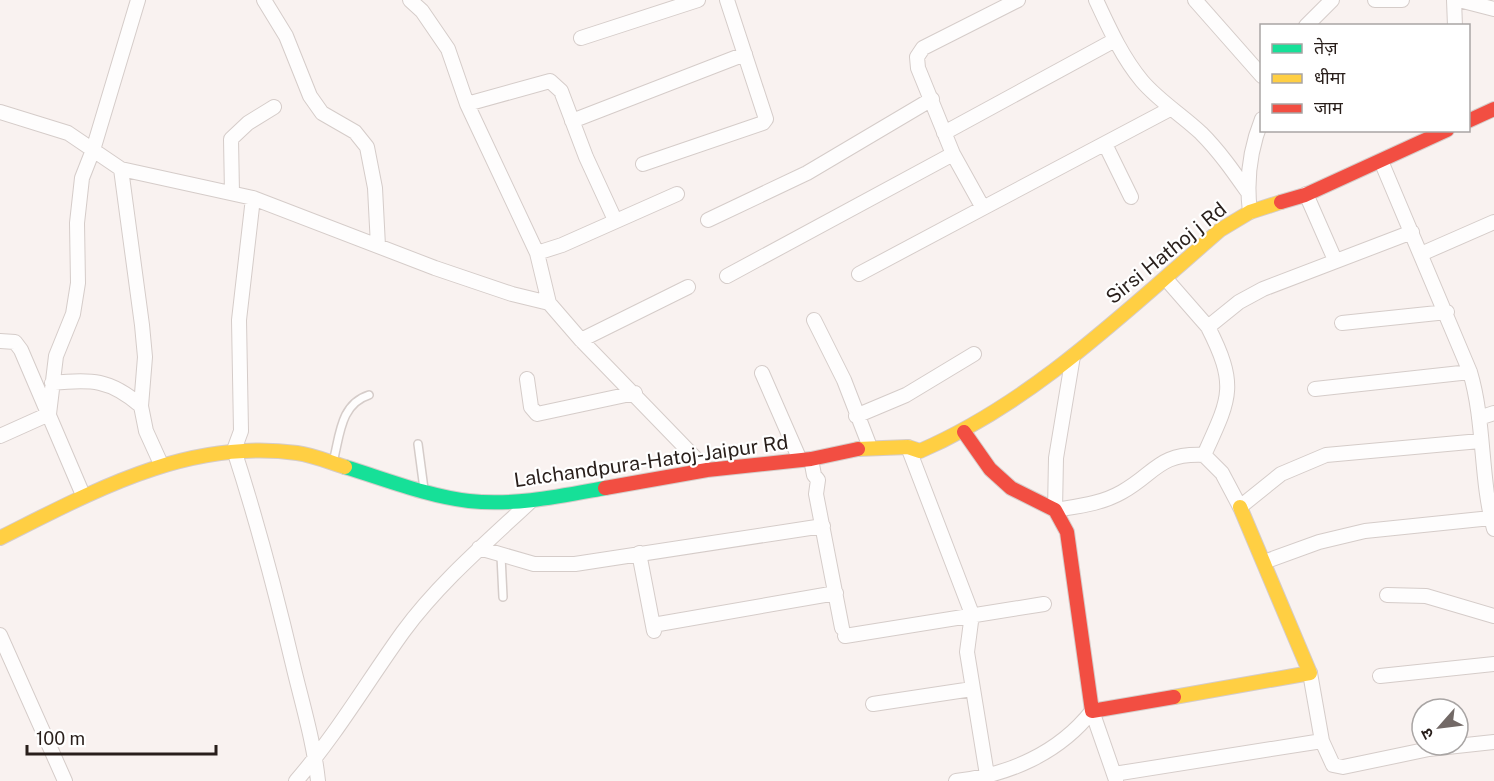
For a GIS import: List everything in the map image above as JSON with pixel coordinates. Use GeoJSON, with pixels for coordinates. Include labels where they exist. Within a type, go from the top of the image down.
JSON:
{"type":"FeatureCollection","features":[{"type":"Feature","properties":{"kind":"street"},"geometry":{"type":"LineString","coordinates":[[48,414],[56,356],[73,314],[78,282],[78,198],[82,178],[93,150],[138,0]]}},
{"type":"Feature","properties":{"kind":"street"},"geometry":{"type":"LineString","coordinates":[[264,0],[286,36],[310,96],[322,113],[355,132],[367,147],[376,198],[378,246]]}},
{"type":"Feature","properties":{"kind":"street"},"geometry":{"type":"LineString","coordinates":[[410,0],[422,11],[448,49],[467,104],[537,253],[549,303],[581,340],[708,470]]}},
{"type":"Feature","properties":{"kind":"street"},"geometry":{"type":"LineString","coordinates":[[580,38],[698,0]]}},
{"type":"Feature","properties":{"kind":"street"},"geometry":{"type":"LineString","coordinates":[[643,164],[763,123],[765,114],[727,0]]}},
{"type":"Feature","properties":{"kind":"street"},"geometry":{"type":"LineString","coordinates":[[983,208],[953,154],[918,68],[917,57],[923,48],[1018,0]]}},
{"type":"Feature","properties":{"kind":"street"},"geometry":{"type":"LineString","coordinates":[[1096,0],[1115,40],[1141,80],[1170,109],[1200,132],[1224,158],[1247,191]]}},
{"type":"Feature","properties":{"kind":"street"},"geometry":{"type":"LineString","coordinates":[[1195,0],[1260,74]]}},
{"type":"Feature","properties":{"kind":"street"},"geometry":{"type":"LineString","coordinates":[[1308,24],[1332,0]]}},
{"type":"Feature","properties":{"kind":"street"},"geometry":{"type":"LineString","coordinates":[[1375,0],[1402,0]]}},
{"type":"Feature","properties":{"kind":"street"},"geometry":{"type":"LineString","coordinates":[[1454,0],[1455,24]]}},
{"type":"Feature","properties":{"kind":"street"},"geometry":{"type":"LineString","coordinates":[[1459,0],[1494,9]]}},
{"type":"Feature","properties":{"kind":"street"},"geometry":{"type":"LineString","coordinates":[[944,133],[1115,40]]}},
{"type":"Feature","properties":{"kind":"street"},"geometry":{"type":"LineString","coordinates":[[572,121],[745,54]]}},
{"type":"Feature","properties":{"kind":"street"},"geometry":{"type":"LineString","coordinates":[[467,104],[550,81],[561,91],[615,220]]}},
{"type":"Feature","properties":{"kind":"street"},"geometry":{"type":"LineString","coordinates":[[708,220],[807,173],[932,99]]}},
{"type":"Feature","properties":{"kind":"street"},"geometry":{"type":"LineString","coordinates":[[232,193],[231,139],[248,123],[274,107]]}},
{"type":"Feature","properties":{"kind":"street"},"geometry":{"type":"LineString","coordinates":[[859,274],[1170,109]]}},
{"type":"Feature","properties":{"kind":"street"},"geometry":{"type":"LineString","coordinates":[[1470,117],[1494,109]]}},
{"type":"Feature","properties":{"kind":"street"},"geometry":{"type":"LineString","coordinates":[[0,112],[68,133],[121,169],[253,198],[512,294],[549,303]]}},
{"type":"Feature","properties":{"kind":"street"},"geometry":{"type":"LineString","coordinates":[[1250,212],[1247,191],[1253,140],[1260,124]]}},
{"type":"Feature","properties":{"kind":"street","name":"Sirsi Hathoj j Rd"},"geometry":{"type":"LineString","coordinates":[[934,447],[964,432],[1050,376],[1166,279],[1220,230],[1250,212],[1306,194],[1443,132]]}},
{"type":"Feature","properties":{"kind":"street"},"geometry":{"type":"LineString","coordinates":[[1105,144],[1131,197]]}},
{"type":"Feature","properties":{"kind":"street"},"geometry":{"type":"LineString","coordinates":[[727,276],[953,154]]}},
{"type":"Feature","properties":{"kind":"street"},"geometry":{"type":"LineString","coordinates":[[1264,562],[1319,542],[1365,531],[1492,523],[1492,493],[1480,441],[1477,394],[1447,312],[1381,161]]}},
{"type":"Feature","properties":{"kind":"street"},"geometry":{"type":"LineString","coordinates":[[121,169],[145,357],[141,406],[146,431],[161,464]]}},
{"type":"Feature","properties":{"kind":"street"},"geometry":{"type":"LineString","coordinates":[[537,253],[562,245],[677,194]]}},
{"type":"Feature","properties":{"kind":"street"},"geometry":{"type":"LineString","coordinates":[[1306,194],[1335,260]]}},
{"type":"Feature","properties":{"kind":"street"},"geometry":{"type":"LineString","coordinates":[[253,198],[239,320],[241,431],[234,450],[256,518],[316,758],[318,781]]}},
{"type":"Feature","properties":{"kind":"street"},"geometry":{"type":"LineString","coordinates":[[1421,254],[1494,222]]}},
{"type":"Feature","properties":{"kind":"street"},"geometry":{"type":"LineString","coordinates":[[1208,327],[1239,302],[1263,289],[1412,232]]}},
{"type":"Feature","properties":{"kind":"street"},"geometry":{"type":"LineString","coordinates":[[1166,279],[1208,327],[1225,359],[1230,386],[1224,412],[1204,455]]}},
{"type":"Feature","properties":{"kind":"street"},"geometry":{"type":"LineString","coordinates":[[581,340],[688,287]]}},
{"type":"Feature","properties":{"kind":"street"},"geometry":{"type":"LineString","coordinates":[[1342,323],[1447,312]]}},
{"type":"Feature","properties":{"kind":"street"},"geometry":{"type":"LineString","coordinates":[[814,320],[844,380],[856,416],[870,447]]}},
{"type":"Feature","properties":{"kind":"street"},"geometry":{"type":"LineString","coordinates":[[0,341],[15,342],[21,350],[83,495]]}},
{"type":"Feature","properties":{"kind":"street"},"geometry":{"type":"LineString","coordinates":[[856,416],[906,395],[974,354]]}},
{"type":"Feature","properties":{"kind":"street"},"geometry":{"type":"LineString","coordinates":[[1073,356],[1056,458],[1055,510],[1067,532],[1092,711],[1115,777],[1322,741]]}},
{"type":"Feature","properties":{"kind":"street"},"geometry":{"type":"LineString","coordinates":[[1315,389],[1470,372]]}},
{"type":"Feature","properties":{"kind":"street"},"geometry":{"type":"LineString","coordinates":[[762,373],[818,480],[816,494],[844,632],[1044,604]]}},
{"type":"Feature","properties":{"kind":"street"},"geometry":{"type":"LineString","coordinates":[[528,379],[531,407],[537,414],[635,393]]}},
{"type":"Feature","properties":{"kind":"street"},"geometry":{"type":"LineString","coordinates":[[52,383],[91,380],[110,384],[126,393],[141,406]]}},
{"type":"Feature","properties":{"kind":"street"},"geometry":{"type":"LineString","coordinates":[[1479,418],[1494,413]]}},
{"type":"Feature","properties":{"kind":"street"},"geometry":{"type":"LineString","coordinates":[[0,436],[48,414]]}},
{"type":"Feature","properties":{"kind":"street"},"geometry":{"type":"LineString","coordinates":[[964,432],[990,469],[1011,488],[1055,510],[1100,502],[1125,491],[1167,459],[1188,454],[1204,455],[1221,473],[1240,507],[1264,562],[1310,673],[1322,741],[1333,765],[1343,767],[1429,749],[1494,742]]}},
{"type":"Feature","properties":{"kind":"street"},"geometry":{"type":"LineString","coordinates":[[1240,507],[1281,474],[1326,455],[1480,441]]}},
{"type":"Feature","properties":{"kind":"street","name":"Lalchandpura-Hatoj-Jaipur Rd"},"geometry":{"type":"LineString","coordinates":[[0,537],[83,495],[161,464],[234,450],[298,453],[424,491],[470,501],[531,501],[708,470],[806,460],[870,447],[908,447],[920,451],[934,447]]}},
{"type":"Feature","properties":{"kind":"street"},"geometry":{"type":"LineString","coordinates":[[908,447],[972,614],[967,652],[987,775]]}},
{"type":"Feature","properties":{"kind":"street"},"geometry":{"type":"LineString","coordinates":[[296,781],[316,758],[404,631],[456,569],[531,501]]}},
{"type":"Feature","properties":{"kind":"street"},"geometry":{"type":"LineString","coordinates":[[479,548],[534,564],[565,564],[823,526]]}},
{"type":"Feature","properties":{"kind":"street"},"geometry":{"type":"LineString","coordinates":[[639,553],[654,629],[836,592]]}},
{"type":"Feature","properties":{"kind":"street"},"geometry":{"type":"LineString","coordinates":[[1387,595],[1426,596],[1494,616]]}},
{"type":"Feature","properties":{"kind":"street"},"geometry":{"type":"LineString","coordinates":[[0,635],[65,781]]}},
{"type":"Feature","properties":{"kind":"street"},"geometry":{"type":"LineString","coordinates":[[1380,676],[1494,664]]}},
{"type":"Feature","properties":{"kind":"street"},"geometry":{"type":"LineString","coordinates":[[956,781],[987,775],[1054,749],[1075,733],[1092,711],[1310,673]]}},
{"type":"Feature","properties":{"kind":"street"},"geometry":{"type":"LineString","coordinates":[[873,704],[972,689]]}},
{"type":"Feature","properties":{"kind":"lane"},"geometry":{"type":"LineString","coordinates":[[333,462],[346,412],[351,403],[369,394]]}},
{"type":"Feature","properties":{"kind":"lane"},"geometry":{"type":"LineString","coordinates":[[418,444],[424,491]]}},
{"type":"Feature","properties":{"kind":"lane"},"geometry":{"type":"LineString","coordinates":[[501,556],[503,597]]}},
{"type":"Feature","properties":{"kind":"traffic: fast"},"geometry":{"type":"LineString","coordinates":[[345,467],[422,491],[469,501],[521,501],[605,488]]}},
{"type":"Feature","properties":{"kind":"traffic: slow"},"geometry":{"type":"LineString","coordinates":[[858,449],[908,447],[920,451],[1002,407],[1078,352],[1220,230],[1250,212],[1281,202]]}},
{"type":"Feature","properties":{"kind":"traffic: slow"},"geometry":{"type":"LineString","coordinates":[[0,538],[107,486],[143,472],[218,453],[257,450],[297,453],[345,467]]}},
{"type":"Feature","properties":{"kind":"traffic: slow"},"geometry":{"type":"LineString","coordinates":[[1174,697],[1310,673],[1240,507]]}},
{"type":"Feature","properties":{"kind":"traffic: jam"},"geometry":{"type":"LineString","coordinates":[[1470,120],[1494,109]]}},
{"type":"Feature","properties":{"kind":"traffic: jam"},"geometry":{"type":"LineString","coordinates":[[1281,202],[1305,195],[1443,132]]}},
{"type":"Feature","properties":{"kind":"traffic: jam"},"geometry":{"type":"LineString","coordinates":[[964,432],[990,469],[1011,488],[1055,510],[1067,532],[1092,711],[1174,697]]}},
{"type":"Feature","properties":{"kind":"traffic: jam"},"geometry":{"type":"LineString","coordinates":[[605,488],[707,470],[811,459],[858,449]]}}]}
